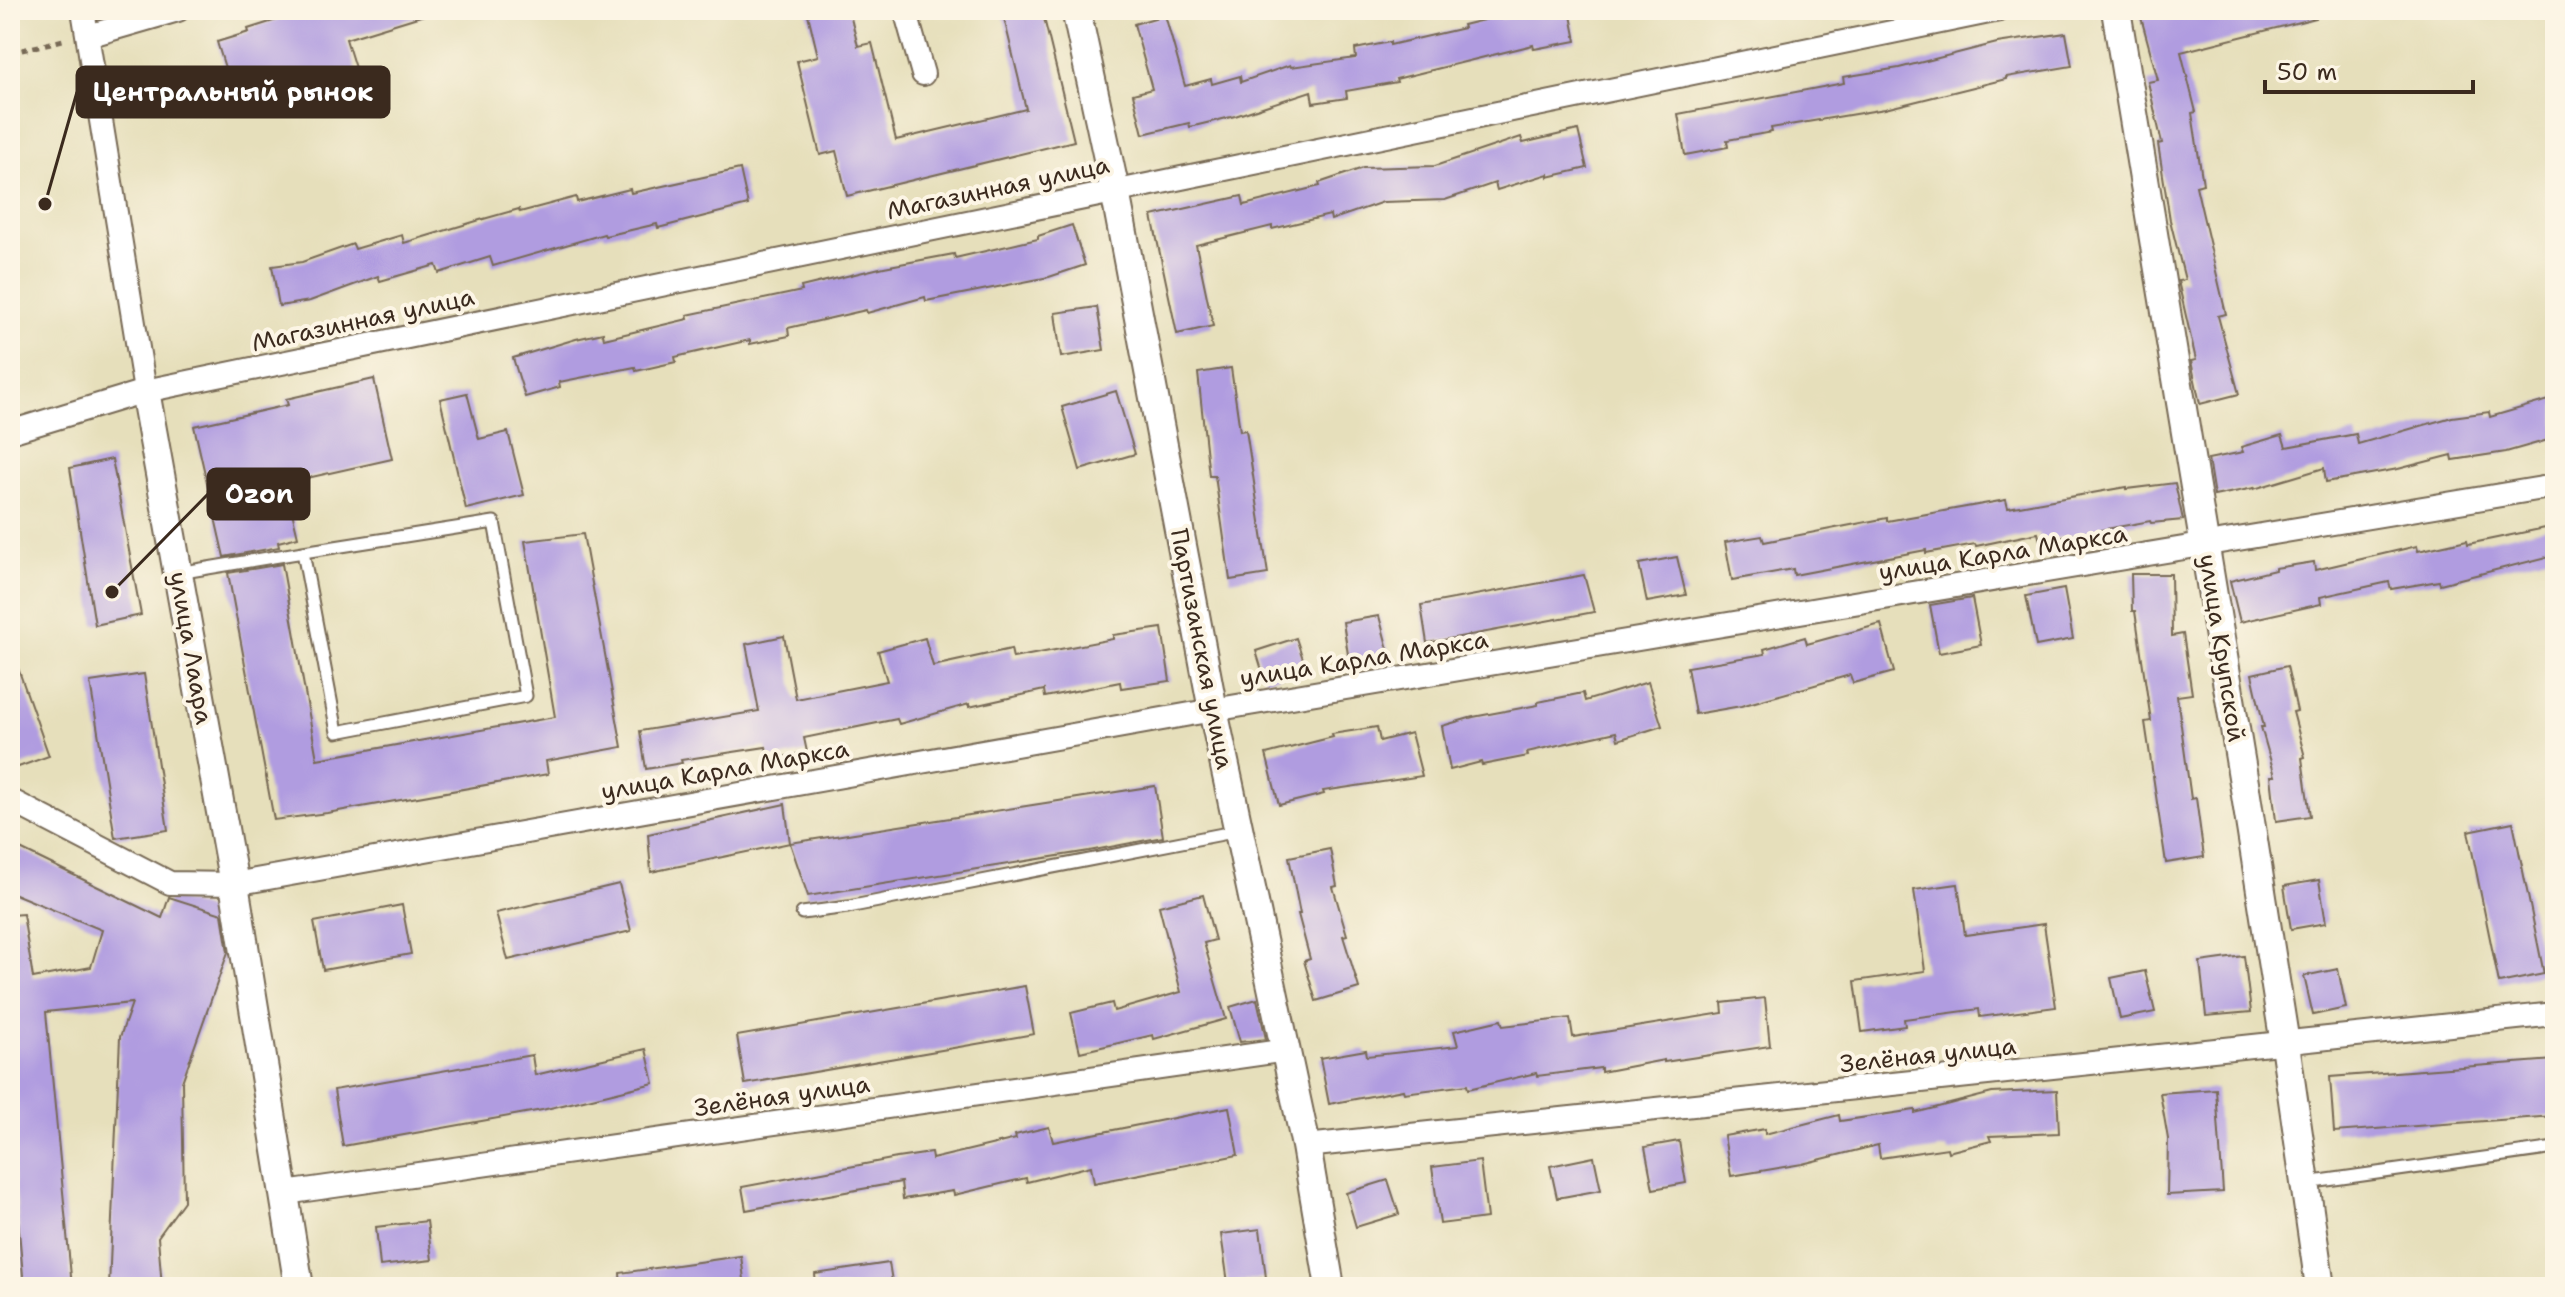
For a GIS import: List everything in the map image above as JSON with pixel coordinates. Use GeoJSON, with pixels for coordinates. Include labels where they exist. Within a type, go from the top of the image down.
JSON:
{"type":"FeatureCollection","features":[{"type":"Feature","properties":{"kind":"street","name":"улица Лаара"},"geometry":{"type":"LineString","coordinates":[[83,10],[145,391],[234,884],[299,1287]]}},
{"type":"Feature","properties":{"kind":"street"},"geometry":{"type":"LineString","coordinates":[[88,36],[178,10]]}},
{"type":"Feature","properties":{"kind":"street"},"geometry":{"type":"LineString","coordinates":[[905,10],[923,74]]}},
{"type":"Feature","properties":{"kind":"street","name":"Партизанская улица"},"geometry":{"type":"LineString","coordinates":[[1076,10],[1115,191],[1213,710],[1287,1050],[1330,1287]]}},
{"type":"Feature","properties":{"kind":"street","name":"Магазинная улица"},"geometry":{"type":"LineString","coordinates":[[10,432],[145,391],[1999,10]]}},
{"type":"Feature","properties":{"kind":"street","name":"улица Крупской"},"geometry":{"type":"LineString","coordinates":[[2116,10],[2285,1044],[2320,1287]]}},
{"type":"Feature","properties":{"kind":"street","name":"улица Карла Маркса"},"geometry":{"type":"LineString","coordinates":[[10,800],[170,883],[234,884],[1213,710],[2555,486]]}},
{"type":"Feature","properties":{"kind":"street","name":"Зелёная улица"},"geometry":{"type":"LineString","coordinates":[[1306,1146],[2555,1014]]}},
{"type":"Feature","properties":{"kind":"street","name":"Зелёная улица"},"geometry":{"type":"LineString","coordinates":[[285,1193],[1287,1050]]}},
{"type":"Feature","properties":{"kind":"lane"},"geometry":{"type":"LineString","coordinates":[[178,573],[303,552],[494,522],[526,696],[337,732],[303,552]]}},
{"type":"Feature","properties":{"kind":"lane"},"geometry":{"type":"LineString","coordinates":[[802,913],[848,907],[1238,831]]}},
{"type":"Feature","properties":{"kind":"lane"},"geometry":{"type":"LineString","coordinates":[[2304,1183],[2555,1148]]}},
{"type":"Feature","properties":{"kind":"path"},"geometry":{"type":"LineString","coordinates":[[10,53],[88,36]]}},
{"type":"Feature","properties":{"kind":"building"},"geometry":{"type":"Polygon","coordinates":[[[308,10],[423,10],[424,15],[346,39],[359,81],[273,108],[263,74],[230,84],[217,42],[308,10]]]}},
{"type":"Feature","properties":{"kind":"building"},"geometry":{"type":"Polygon","coordinates":[[[807,10],[849,10],[858,46],[872,43],[896,140],[1026,109],[1002,10],[1042,10],[1074,141],[847,196],[836,151],[820,155],[797,61],[818,56],[807,10]]]}},
{"type":"Feature","properties":{"kind":"building"},"geometry":{"type":"Polygon","coordinates":[[[1548,10],[1570,10],[1576,41],[1534,49],[1533,45],[1396,79],[1397,82],[1346,91],[1347,98],[1313,103],[1311,91],[1235,116],[1143,134],[1133,94],[1152,89],[1134,24],[1165,15],[1185,86],[1211,79],[1212,84],[1240,76],[1241,82],[1290,65],[1356,58],[1355,49],[1390,42],[1390,45],[1464,28],[1463,25],[1500,16],[1501,19],[1548,10]]]}},
{"type":"Feature","properties":{"kind":"building"},"geometry":{"type":"Polygon","coordinates":[[[2139,10],[2315,10],[2316,18],[2181,52],[2196,112],[2192,113],[2203,184],[2196,186],[2226,314],[2218,316],[2239,394],[2200,404],[2191,361],[2196,360],[2178,281],[2185,280],[2170,220],[2158,144],[2162,143],[2148,82],[2158,80],[2139,10]]]}},
{"type":"Feature","properties":{"kind":"building"},"geometry":{"type":"Polygon","coordinates":[[[2066,33],[2072,66],[2006,77],[1885,109],[1771,128],[1772,132],[1727,140],[1728,147],[1685,155],[1678,114],[1844,83],[1843,77],[1899,68],[1997,43],[2066,33]]]}},
{"type":"Feature","properties":{"kind":"building"},"geometry":{"type":"Polygon","coordinates":[[[1578,130],[1587,168],[1548,177],[1548,174],[1497,190],[1495,183],[1445,200],[1383,202],[1331,220],[1330,215],[1196,245],[1213,326],[1177,334],[1152,216],[1242,196],[1244,205],[1320,186],[1319,183],[1363,168],[1435,166],[1521,137],[1523,143],[1578,130]]]}},
{"type":"Feature","properties":{"kind":"building"},"geometry":{"type":"Polygon","coordinates":[[[740,169],[748,205],[658,228],[657,224],[604,234],[493,266],[490,257],[439,273],[436,265],[380,281],[378,276],[310,301],[279,306],[272,266],[302,262],[353,244],[355,249],[402,235],[404,243],[519,209],[520,212],[576,197],[577,202],[630,189],[631,193],[740,169]]]}},
{"type":"Feature","properties":{"kind":"building"},"geometry":{"type":"Polygon","coordinates":[[[1072,225],[1085,265],[1049,277],[926,301],[925,297],[867,313],[866,310],[788,328],[789,336],[750,344],[750,340],[675,357],[676,362],[636,371],[635,367],[559,382],[560,387],[525,397],[513,358],[576,339],[603,333],[604,339],[688,319],[687,315],[802,291],[801,287],[884,267],[954,254],[955,258],[1038,239],[1038,236],[1072,225]]]}},
{"type":"Feature","properties":{"kind":"building"},"geometry":{"type":"Polygon","coordinates":[[[1097,307],[1104,350],[1061,357],[1055,313],[1097,307]]]}},
{"type":"Feature","properties":{"kind":"building"},"geometry":{"type":"Polygon","coordinates":[[[1231,368],[1240,431],[1246,430],[1268,574],[1230,580],[1215,476],[1209,476],[1198,373],[1231,368]]]}},
{"type":"Feature","properties":{"kind":"building"},"geometry":{"type":"Polygon","coordinates":[[[374,379],[392,459],[285,483],[298,537],[278,542],[279,547],[224,557],[194,426],[288,405],[286,399],[374,379]]]}},
{"type":"Feature","properties":{"kind":"building"},"geometry":{"type":"Polygon","coordinates":[[[1116,391],[1135,454],[1080,470],[1062,407],[1116,391]]]}},
{"type":"Feature","properties":{"kind":"building"},"geometry":{"type":"Polygon","coordinates":[[[467,393],[479,439],[508,432],[524,495],[466,509],[440,399],[467,393]]]}},
{"type":"Feature","properties":{"kind":"building"},"geometry":{"type":"Polygon","coordinates":[[[2555,398],[2555,438],[2506,452],[2453,460],[2452,455],[2326,482],[2324,468],[2254,489],[2214,496],[2208,459],[2243,452],[2241,447],[2282,435],[2286,447],[2356,434],[2358,444],[2452,417],[2489,412],[2490,417],[2555,398]]]}},
{"type":"Feature","properties":{"kind":"building"},"geometry":{"type":"Polygon","coordinates":[[[112,459],[141,615],[95,625],[70,468],[112,459]]]}},
{"type":"Feature","properties":{"kind":"building"},"geometry":{"type":"Polygon","coordinates":[[[2175,483],[2183,520],[2150,521],[2040,541],[2038,533],[1794,575],[1793,569],[1732,580],[1725,542],[1762,536],[1764,542],[1887,518],[1887,521],[2006,500],[2008,508],[2126,487],[2175,483]]]}},
{"type":"Feature","properties":{"kind":"building"},"geometry":{"type":"Polygon","coordinates":[[[2555,526],[2555,555],[2440,584],[2439,581],[2391,589],[2389,582],[2320,597],[2321,604],[2240,622],[2230,581],[2275,568],[2314,562],[2315,570],[2417,546],[2418,551],[2467,540],[2468,544],[2555,526]]]}},
{"type":"Feature","properties":{"kind":"building"},"geometry":{"type":"Polygon","coordinates":[[[583,534],[622,747],[546,761],[548,774],[274,820],[228,573],[282,564],[317,759],[555,717],[525,541],[583,534]]]}},
{"type":"Feature","properties":{"kind":"building"},"geometry":{"type":"Polygon","coordinates":[[[1677,557],[1686,595],[1647,602],[1639,564],[1677,557]]]}},
{"type":"Feature","properties":{"kind":"building"},"geometry":{"type":"Polygon","coordinates":[[[2131,574],[2171,574],[2172,636],[2183,634],[2192,694],[2177,696],[2191,799],[2196,798],[2204,857],[2166,863],[2145,722],[2151,721],[2135,611],[2132,611],[2131,574]]]}},
{"type":"Feature","properties":{"kind":"building"},"geometry":{"type":"Polygon","coordinates":[[[1584,575],[1594,612],[1427,643],[1421,605],[1584,575]]]}},
{"type":"Feature","properties":{"kind":"building"},"geometry":{"type":"Polygon","coordinates":[[[2064,589],[2073,639],[2036,646],[2026,596],[2064,589]]]}},
{"type":"Feature","properties":{"kind":"building"},"geometry":{"type":"Polygon","coordinates":[[[1972,598],[1981,645],[1939,653],[1930,605],[1972,598]]]}},
{"type":"Feature","properties":{"kind":"building"},"geometry":{"type":"Polygon","coordinates":[[[1379,616],[1389,653],[1349,661],[1343,622],[1379,616]]]}},
{"type":"Feature","properties":{"kind":"building"},"geometry":{"type":"Polygon","coordinates":[[[1881,624],[1894,672],[1853,683],[1850,675],[1741,706],[1695,714],[1687,667],[1765,654],[1764,649],[1805,637],[1807,644],[1881,624]]]}},
{"type":"Feature","properties":{"kind":"building"},"geometry":{"type":"Polygon","coordinates":[[[1162,628],[1170,681],[1121,688],[1120,682],[1045,697],[1044,690],[969,707],[969,704],[899,724],[897,719],[804,738],[807,752],[769,760],[766,747],[681,760],[682,763],[646,769],[640,731],[759,711],[746,644],[784,636],[796,699],[887,681],[878,651],[925,638],[933,666],[1011,649],[1013,658],[1113,639],[1113,635],[1162,628]]]}},
{"type":"Feature","properties":{"kind":"building"},"geometry":{"type":"Polygon","coordinates":[[[1296,638],[1306,668],[1265,680],[1256,651],[1296,638]]]}},
{"type":"Feature","properties":{"kind":"building"},"geometry":{"type":"Polygon","coordinates":[[[13,654],[49,756],[10,770],[10,655],[13,654]]]}},
{"type":"Feature","properties":{"kind":"building"},"geometry":{"type":"Polygon","coordinates":[[[2287,666],[2297,711],[2293,712],[2305,757],[2302,758],[2310,816],[2276,821],[2271,776],[2275,776],[2261,727],[2264,727],[2252,674],[2287,666]]]}},
{"type":"Feature","properties":{"kind":"building"},"geometry":{"type":"Polygon","coordinates":[[[144,674],[168,830],[115,838],[90,682],[144,674]]]}},
{"type":"Feature","properties":{"kind":"building"},"geometry":{"type":"Polygon","coordinates":[[[1648,682],[1662,726],[1618,740],[1616,732],[1527,752],[1528,756],[1450,770],[1442,726],[1583,693],[1585,701],[1648,682]]]}},
{"type":"Feature","properties":{"kind":"building"},"geometry":{"type":"Polygon","coordinates":[[[1377,727],[1380,741],[1411,733],[1422,776],[1323,791],[1324,794],[1279,805],[1266,754],[1333,737],[1332,734],[1377,727]]]}},
{"type":"Feature","properties":{"kind":"building"},"geometry":{"type":"Polygon","coordinates":[[[1155,786],[1163,837],[808,896],[790,843],[1155,786]]]}},
{"type":"Feature","properties":{"kind":"building"},"geometry":{"type":"Polygon","coordinates":[[[785,804],[790,843],[651,872],[648,834],[785,804]]]}},
{"type":"Feature","properties":{"kind":"building"},"geometry":{"type":"Polygon","coordinates":[[[2513,822],[2544,974],[2499,983],[2468,831],[2513,822]]]}},
{"type":"Feature","properties":{"kind":"building"},"geometry":{"type":"Polygon","coordinates":[[[10,844],[162,918],[169,897],[222,914],[228,952],[182,1082],[184,1201],[158,1237],[162,1287],[109,1287],[120,1037],[132,1003],[46,1012],[72,1287],[24,1287],[10,1129],[10,915],[23,914],[33,978],[91,967],[102,930],[10,892],[10,844]]]}},
{"type":"Feature","properties":{"kind":"building"},"geometry":{"type":"Polygon","coordinates":[[[1330,849],[1337,886],[1333,887],[1347,935],[1343,936],[1359,988],[1316,1001],[1304,961],[1310,959],[1298,914],[1289,857],[1330,849]]]}},
{"type":"Feature","properties":{"kind":"building"},"geometry":{"type":"Polygon","coordinates":[[[2319,880],[2326,923],[2291,929],[2284,886],[2319,880]]]}},
{"type":"Feature","properties":{"kind":"building"},"geometry":{"type":"Polygon","coordinates":[[[619,884],[631,931],[508,960],[496,913],[619,884]]]}},
{"type":"Feature","properties":{"kind":"building"},"geometry":{"type":"Polygon","coordinates":[[[1958,884],[1965,935],[2044,924],[2056,1007],[1980,1017],[1979,1009],[1904,1019],[1905,1026],[1862,1032],[1855,981],[1925,971],[1914,890],[1958,884]]]}},
{"type":"Feature","properties":{"kind":"building"},"geometry":{"type":"Polygon","coordinates":[[[1203,895],[1215,940],[1204,943],[1226,1019],[1154,1039],[1153,1035],[1080,1052],[1071,1013],[1112,1003],[1114,1011],[1181,992],[1159,906],[1203,895]]]}},
{"type":"Feature","properties":{"kind":"building"},"geometry":{"type":"Polygon","coordinates":[[[402,905],[411,954],[323,970],[314,922],[402,905]]]}},
{"type":"Feature","properties":{"kind":"building"},"geometry":{"type":"Polygon","coordinates":[[[2244,956],[2251,1012],[2206,1016],[2200,962],[2244,956]]]}},
{"type":"Feature","properties":{"kind":"building"},"geometry":{"type":"Polygon","coordinates":[[[2338,969],[2346,1008],[2313,1015],[2304,976],[2338,969]]]}},
{"type":"Feature","properties":{"kind":"building"},"geometry":{"type":"Polygon","coordinates":[[[2145,971],[2155,1012],[2120,1019],[2111,978],[2145,971]]]}},
{"type":"Feature","properties":{"kind":"building"},"geometry":{"type":"Polygon","coordinates":[[[1025,986],[1034,1034],[745,1084],[737,1036],[1025,986]]]}},
{"type":"Feature","properties":{"kind":"building"},"geometry":{"type":"Polygon","coordinates":[[[1765,998],[1770,1046],[1601,1072],[1601,1068],[1537,1076],[1536,1073],[1468,1089],[1467,1085],[1404,1093],[1403,1090],[1329,1104],[1320,1058],[1366,1050],[1367,1056],[1458,1046],[1454,1031],[1501,1020],[1503,1026],[1570,1018],[1573,1037],[1723,1013],[1722,1003],[1765,998]]]}},
{"type":"Feature","properties":{"kind":"building"},"geometry":{"type":"Polygon","coordinates":[[[1257,999],[1266,1039],[1240,1042],[1230,1007],[1257,999]]]}},
{"type":"Feature","properties":{"kind":"building"},"geometry":{"type":"Polygon","coordinates":[[[646,1049],[654,1083],[542,1110],[343,1146],[334,1090],[532,1055],[535,1075],[646,1049]]]}},
{"type":"Feature","properties":{"kind":"building"},"geometry":{"type":"Polygon","coordinates":[[[2555,1060],[2555,1116],[2334,1132],[2330,1077],[2555,1060]]]}},
{"type":"Feature","properties":{"kind":"building"},"geometry":{"type":"Polygon","coordinates":[[[2216,1089],[2223,1192],[2167,1195],[2168,1139],[2160,1093],[2216,1089]]]}},
{"type":"Feature","properties":{"kind":"building"},"geometry":{"type":"Polygon","coordinates":[[[2057,1090],[2059,1133],[1989,1136],[1991,1141],[1948,1152],[1947,1148],[1880,1158],[1878,1145],[1802,1164],[1731,1176],[1724,1136],[1765,1129],[1765,1134],[1839,1115],[1840,1121],[1915,1110],[1915,1113],[1992,1093],[2057,1090]]]}},
{"type":"Feature","properties":{"kind":"building"},"geometry":{"type":"Polygon","coordinates":[[[1229,1107],[1238,1155],[1094,1183],[1091,1166],[954,1195],[953,1191],[903,1199],[901,1182],[746,1210],[742,1187],[897,1158],[931,1153],[932,1159],[1016,1139],[1015,1135],[1049,1127],[1053,1142],[1229,1107]]]}},
{"type":"Feature","properties":{"kind":"building"},"geometry":{"type":"Polygon","coordinates":[[[1679,1141],[1686,1183],[1653,1189],[1645,1147],[1679,1141]]]}},
{"type":"Feature","properties":{"kind":"building"},"geometry":{"type":"Polygon","coordinates":[[[1594,1157],[1601,1190],[1557,1198],[1550,1166],[1594,1157]]]}},
{"type":"Feature","properties":{"kind":"building"},"geometry":{"type":"Polygon","coordinates":[[[1480,1161],[1487,1218],[1440,1224],[1432,1167],[1480,1161]]]}},
{"type":"Feature","properties":{"kind":"building"},"geometry":{"type":"Polygon","coordinates":[[[1388,1180],[1399,1214],[1356,1227],[1346,1193],[1388,1180]]]}},
{"type":"Feature","properties":{"kind":"building"},"geometry":{"type":"Polygon","coordinates":[[[427,1221],[432,1260],[380,1266],[376,1227],[427,1221]]]}},
{"type":"Feature","properties":{"kind":"building"},"geometry":{"type":"Polygon","coordinates":[[[1260,1229],[1266,1278],[1228,1283],[1221,1234],[1260,1229]]]}},
{"type":"Feature","properties":{"kind":"building"},"geometry":{"type":"Polygon","coordinates":[[[741,1256],[745,1287],[621,1287],[620,1273],[741,1256]]]}},
{"type":"Feature","properties":{"kind":"building"},"geometry":{"type":"Polygon","coordinates":[[[889,1263],[893,1287],[816,1287],[815,1274],[889,1263]]]}},
{"type":"Feature","properties":{"kind":"place","name":"Центральный рынок"},"geometry":{"type":"Point","coordinates":[45,204]}},
{"type":"Feature","properties":{"kind":"place","name":"Ozon"},"geometry":{"type":"Point","coordinates":[112,592]}}]}
